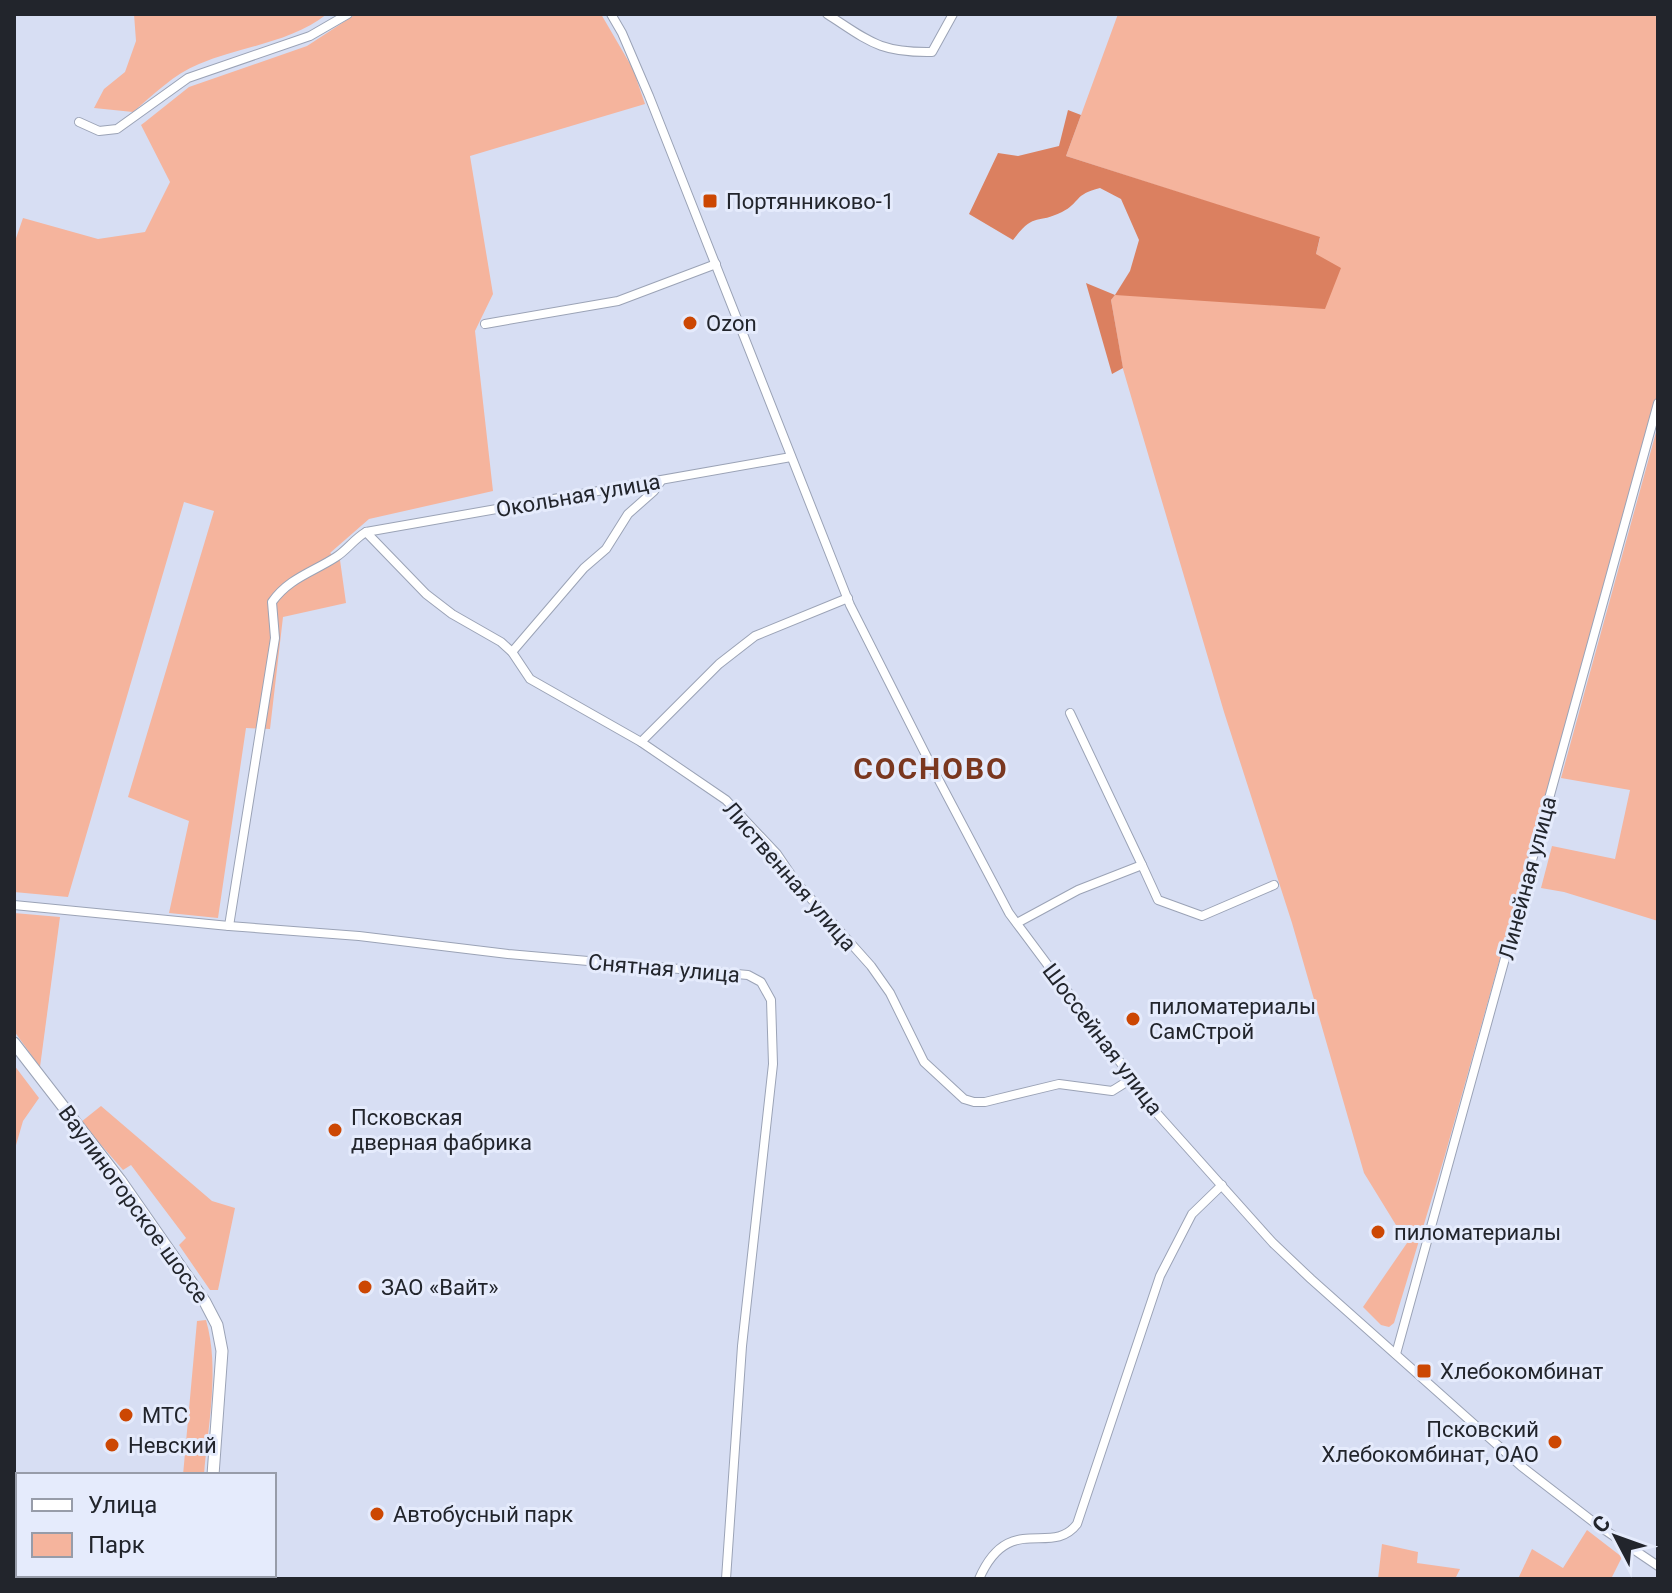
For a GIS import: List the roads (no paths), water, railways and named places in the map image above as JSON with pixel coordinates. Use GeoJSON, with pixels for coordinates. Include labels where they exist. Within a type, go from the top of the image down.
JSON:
{"type":"FeatureCollection","features":[{"type":"Feature","properties":{"kind":"street"},"geometry":{"type":"LineString","coordinates":[[79,122],[99,131],[117,129],[188,78],[310,36],[348,14]]}},
{"type":"Feature","properties":{"kind":"street","name":"Шоссейная улица"},"geometry":{"type":"LineString","coordinates":[[611,14],[649,96],[848,598],[933,769],[1017,923],[1123,1066],[1128,1081],[1273,1243],[1521,1466],[1596,1524],[1658,1566]]}},
{"type":"Feature","properties":{"kind":"street"},"geometry":{"type":"LineString","coordinates":[[827,14],[881,48],[905,53],[932,52],[953,14]]}},
{"type":"Feature","properties":{"kind":"street"},"geometry":{"type":"LineString","coordinates":[[485,324],[618,301],[716,264]]}},
{"type":"Feature","properties":{"kind":"street","name":"Линейная улица"},"geometry":{"type":"LineString","coordinates":[[1396,1354],[1658,403]]}},
{"type":"Feature","properties":{"kind":"street","name":"Окольная улица"},"geometry":{"type":"LineString","coordinates":[[366,532],[791,457]]}},
{"type":"Feature","properties":{"kind":"street"},"geometry":{"type":"LineString","coordinates":[[512,652],[584,568],[606,549],[628,514],[661,481]]}},
{"type":"Feature","properties":{"kind":"street"},"geometry":{"type":"LineString","coordinates":[[229,926],[275,638],[272,602],[284,586],[339,555],[366,532]]}},
{"type":"Feature","properties":{"kind":"street","name":"Лиственная улица"},"geometry":{"type":"LineString","coordinates":[[366,532],[426,594],[452,614],[501,642],[512,652],[530,679],[641,742],[726,800],[777,854],[796,882],[871,966],[890,993],[924,1062],[964,1099],[985,1102],[1059,1084],[1112,1091],[1128,1081]]}},
{"type":"Feature","properties":{"kind":"street"},"geometry":{"type":"LineString","coordinates":[[641,742],[719,664],[755,636],[848,598]]}},
{"type":"Feature","properties":{"kind":"street"},"geometry":{"type":"LineString","coordinates":[[1070,713],[1158,900],[1202,916],[1274,885]]}},
{"type":"Feature","properties":{"kind":"street"},"geometry":{"type":"LineString","coordinates":[[1017,923],[1078,890],[1142,865]]}},
{"type":"Feature","properties":{"kind":"street","name":"Снятная улица"},"geometry":{"type":"LineString","coordinates":[[14,905],[748,975],[761,982],[771,1000],[773,1064],[742,1346],[726,1579]]}},
{"type":"Feature","properties":{"kind":"street","name":"Ваулиногорское шоссе"},"geometry":{"type":"LineString","coordinates":[[14,1043],[120,1180],[205,1302],[217,1325],[222,1351],[213,1473]]}},
{"type":"Feature","properties":{"kind":"street"},"geometry":{"type":"LineString","coordinates":[[979,1579],[987,1563],[1011,1540],[1020,1537],[1060,1537],[1077,1524],[1160,1276],[1192,1214],[1222,1185]]}},
{"type":"Feature","properties":{"kind":"place","name":"Портянниково-1"},"geometry":{"type":"Point","coordinates":[710,201]}},
{"type":"Feature","properties":{"kind":"place","name":"Ozon"},"geometry":{"type":"Point","coordinates":[690,323]}},
{"type":"Feature","properties":{"kind":"place","name":"пиломатериалы СамСтрой"},"geometry":{"type":"Point","coordinates":[1133,1019]}},
{"type":"Feature","properties":{"kind":"place","name":"Псковская дверная фабрика"},"geometry":{"type":"Point","coordinates":[335,1130]}},
{"type":"Feature","properties":{"kind":"place","name":"пиломатериалы"},"geometry":{"type":"Point","coordinates":[1378,1232]}},
{"type":"Feature","properties":{"kind":"place","name":"ЗАО «Вайт»"},"geometry":{"type":"Point","coordinates":[365,1287]}},
{"type":"Feature","properties":{"kind":"place","name":"Хлебокомбинат"},"geometry":{"type":"Point","coordinates":[1424,1371]}},
{"type":"Feature","properties":{"kind":"place","name":"МТС"},"geometry":{"type":"Point","coordinates":[126,1415]}},
{"type":"Feature","properties":{"kind":"place","name":"Псковский Хлебокомбинат, ОАО"},"geometry":{"type":"Point","coordinates":[1555,1442]}},
{"type":"Feature","properties":{"kind":"place","name":"Невский"},"geometry":{"type":"Point","coordinates":[112,1445]}},
{"type":"Feature","properties":{"kind":"place","name":"Автобусный парк"},"geometry":{"type":"Point","coordinates":[377,1514]}},
{"type":"Feature","properties":{"kind":"district","name":"СОСНОВО"},"geometry":{"type":"Point","coordinates":[931,769]}}]}
